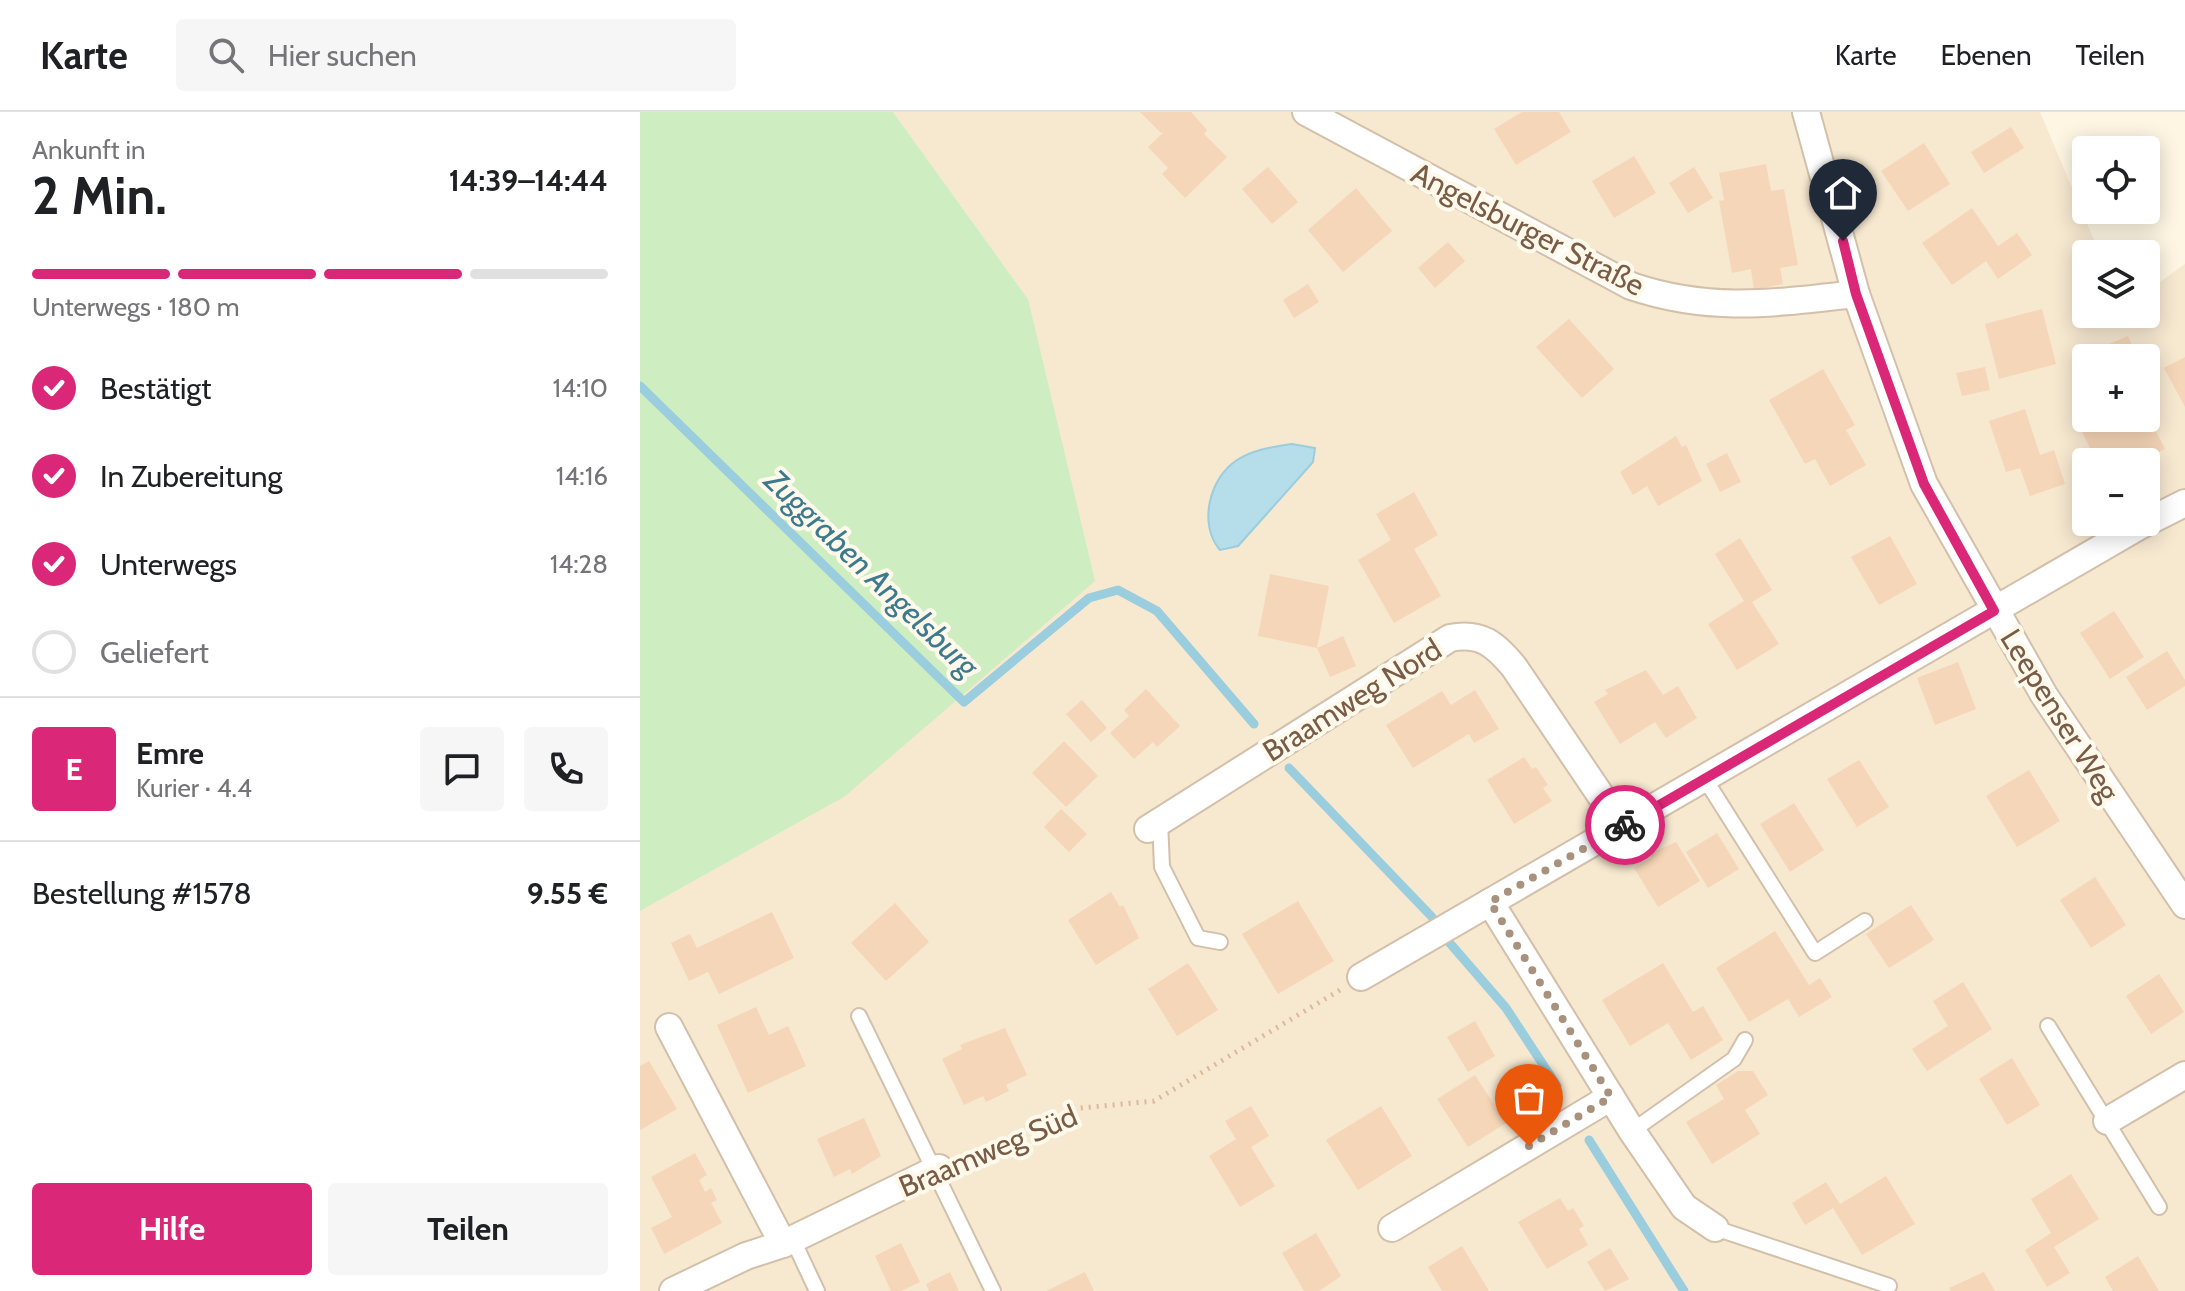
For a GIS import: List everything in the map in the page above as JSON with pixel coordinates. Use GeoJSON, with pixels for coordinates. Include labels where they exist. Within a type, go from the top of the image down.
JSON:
{"type":"FeatureCollection","features":[{"type":"Feature","properties":{"kind":"street","name":"Angelsburger Straße"},"geometry":{"type":"LineString","coordinates":[[1306,112],[1631,286],[1669,299],[1742,306],[1856,294]]}},
{"type":"Feature","properties":{"kind":"street","name":"Leepenser Weg"},"geometry":{"type":"LineString","coordinates":[[1806,112],[1856,294],[1924,484],[2044,695],[2185,905]]}},
{"type":"Feature","properties":{"kind":"street"},"geometry":{"type":"LineString","coordinates":[[1361,977],[2141,525],[2185,503]]}},
{"type":"Feature","properties":{"kind":"street","name":"Braamweg Nord"},"geometry":{"type":"LineString","coordinates":[[1154,825],[1450,638],[1465,635],[1496,645],[1505,656],[1622,827]]}},
{"type":"Feature","properties":{"kind":"street"},"geometry":{"type":"LineString","coordinates":[[1490,902],[1632,1131],[1684,1207],[1715,1228]]}},
{"type":"Feature","properties":{"kind":"street"},"geometry":{"type":"LineString","coordinates":[[669,1027],[788,1242]]}},
{"type":"Feature","properties":{"kind":"street"},"geometry":{"type":"LineString","coordinates":[[2107,1121],[2185,1075]]}},
{"type":"Feature","properties":{"kind":"street"},"geometry":{"type":"LineString","coordinates":[[1392,1228],[1611,1097]]}},
{"type":"Feature","properties":{"kind":"street","name":"Braamweg Süd"},"geometry":{"type":"LineString","coordinates":[[673,1291],[746,1256],[788,1242],[936,1170]]}},
{"type":"Feature","properties":{"kind":"lane"},"geometry":{"type":"LineString","coordinates":[[1705,779],[1815,953],[1865,921]]}},
{"type":"Feature","properties":{"kind":"lane"},"geometry":{"type":"LineString","coordinates":[[1154,825],[1162,867],[1198,938],[1220,942]]}},
{"type":"Feature","properties":{"kind":"lane"},"geometry":{"type":"LineString","coordinates":[[859,1016],[993,1291]]}},
{"type":"Feature","properties":{"kind":"lane"},"geometry":{"type":"LineString","coordinates":[[2048,1026],[2159,1207]]}},
{"type":"Feature","properties":{"kind":"lane"},"geometry":{"type":"LineString","coordinates":[[1632,1131],[1734,1059],[1745,1040]]}},
{"type":"Feature","properties":{"kind":"lane"},"geometry":{"type":"LineString","coordinates":[[1715,1228],[1889,1286]]}},
{"type":"Feature","properties":{"kind":"lane"},"geometry":{"type":"LineString","coordinates":[[788,1242],[817,1291]]}},
{"type":"Feature","properties":{"kind":"path","name":"Braamweg Süd"},"geometry":{"type":"LineString","coordinates":[[936,1170],[1080,1108],[1154,1101],[1361,977]]}},
{"type":"Feature","properties":{"kind":"shaded area"},"geometry":{"type":"Polygon","coordinates":[[[893,112],[2040,112],[2072,188],[2072,224],[2087,224],[2094,240],[2072,240],[2072,328],[2160,328],[2160,282],[2185,264],[2185,1291],[640,1291],[640,911],[844,797],[1028,299],[893,112]]]}},
{"type":"Feature","properties":{"kind":"green space"},"geometry":{"type":"Polygon","coordinates":[[[640,112],[893,112],[1028,299],[1095,581],[844,797],[640,911],[640,112]]]}},
{"type":"Feature","properties":{"kind":"water"},"geometry":{"type":"Polygon","coordinates":[[[1292,444],[1315,448],[1313,462],[1238,546],[1220,550],[1213,540],[1208,515],[1219,478],[1243,456],[1292,444]]]}},
{"type":"Feature","properties":{"kind":"building"},"geometry":{"type":"Polygon","coordinates":[[[1140,112],[1191,112],[1207,130],[1204,134],[1227,157],[1185,198],[1162,174],[1168,168],[1148,147],[1164,132],[1161,133],[1140,112]]]}},
{"type":"Feature","properties":{"kind":"building"},"geometry":{"type":"Polygon","coordinates":[[[1522,112],[1559,112],[1571,132],[1516,165],[1494,129],[1522,112]]]}},
{"type":"Feature","properties":{"kind":"building"},"geometry":{"type":"Polygon","coordinates":[[[2011,127],[2024,148],[1984,173],[1971,152],[2011,127]]]}},
{"type":"Feature","properties":{"kind":"building"},"geometry":{"type":"Polygon","coordinates":[[[1924,143],[1950,184],[1908,211],[1881,171],[1924,143]]]}},
{"type":"Feature","properties":{"kind":"building"},"geometry":{"type":"Polygon","coordinates":[[[1634,156],[1656,193],[1614,218],[1592,181],[1634,156]]]}},
{"type":"Feature","properties":{"kind":"building"},"geometry":{"type":"Polygon","coordinates":[[[1766,164],[1771,191],[1784,189],[1798,265],[1780,268],[1783,284],[1754,290],[1751,269],[1732,273],[1719,201],[1724,200],[1719,173],[1766,164]]]}},
{"type":"Feature","properties":{"kind":"building"},"geometry":{"type":"Polygon","coordinates":[[[1268,167],[1298,202],[1272,224],[1242,189],[1268,167]]]}},
{"type":"Feature","properties":{"kind":"building"},"geometry":{"type":"Polygon","coordinates":[[[1694,167],[1713,198],[1688,213],[1669,183],[1694,167]]]}},
{"type":"Feature","properties":{"kind":"building"},"geometry":{"type":"Polygon","coordinates":[[[1356,188],[1392,231],[1343,272],[1308,230],[1356,188]]]}},
{"type":"Feature","properties":{"kind":"building"},"geometry":{"type":"Polygon","coordinates":[[[1972,208],[1998,246],[2017,233],[2032,255],[1998,279],[1986,261],[1952,285],[1922,243],[1972,208]]]}},
{"type":"Feature","properties":{"kind":"building"},"geometry":{"type":"Polygon","coordinates":[[[1448,242],[1465,261],[1435,288],[1418,268],[1448,242]]]}},
{"type":"Feature","properties":{"kind":"building"},"geometry":{"type":"Polygon","coordinates":[[[1308,284],[1319,302],[1294,318],[1283,300],[1308,284]]]}},
{"type":"Feature","properties":{"kind":"building"},"geometry":{"type":"Polygon","coordinates":[[[2042,309],[2056,364],[1999,379],[1985,324],[2042,309]]]}},
{"type":"Feature","properties":{"kind":"building"},"geometry":{"type":"Polygon","coordinates":[[[1569,319],[1614,369],[1582,398],[1536,347],[1569,319]]]}},
{"type":"Feature","properties":{"kind":"building"},"geometry":{"type":"Polygon","coordinates":[[[2128,336],[2131,344],[2109,344],[2128,336]]]}},
{"type":"Feature","properties":{"kind":"building"},"geometry":{"type":"Polygon","coordinates":[[[2185,357],[2185,407],[2164,368],[2185,357]]]}},
{"type":"Feature","properties":{"kind":"building"},"geometry":{"type":"Polygon","coordinates":[[[1985,367],[1990,390],[1962,396],[1956,373],[1985,367]]]}},
{"type":"Feature","properties":{"kind":"building"},"geometry":{"type":"Polygon","coordinates":[[[1823,369],[1855,425],[1846,430],[1866,465],[1830,486],[1815,459],[1805,464],[1769,400],[1823,369]]]}},
{"type":"Feature","properties":{"kind":"building"},"geometry":{"type":"Polygon","coordinates":[[[2025,409],[2040,455],[2054,450],[2065,484],[2030,496],[2020,468],[2006,472],[1989,421],[2025,409]]]}},
{"type":"Feature","properties":{"kind":"building"},"geometry":{"type":"Polygon","coordinates":[[[2082,432],[2156,432],[2165,449],[2160,452],[2160,448],[2090,448],[2082,432]]]}},
{"type":"Feature","properties":{"kind":"building"},"geometry":{"type":"Polygon","coordinates":[[[1676,436],[1682,447],[1686,445],[1702,481],[1658,506],[1647,486],[1633,495],[1620,472],[1676,436]]]}},
{"type":"Feature","properties":{"kind":"building"},"geometry":{"type":"Polygon","coordinates":[[[1727,453],[1741,482],[1720,492],[1706,464],[1727,453]]]}},
{"type":"Feature","properties":{"kind":"building"},"geometry":{"type":"Polygon","coordinates":[[[1414,492],[1438,535],[1414,549],[1441,596],[1394,623],[1358,560],[1391,540],[1376,514],[1414,492]]]}},
{"type":"Feature","properties":{"kind":"building"},"geometry":{"type":"Polygon","coordinates":[[[1890,536],[1917,584],[1879,605],[1851,557],[1890,536]]]}},
{"type":"Feature","properties":{"kind":"building"},"geometry":{"type":"Polygon","coordinates":[[[1740,538],[1772,590],[1752,602],[1779,644],[1737,670],[1708,624],[1744,601],[1715,554],[1740,538]]]}},
{"type":"Feature","properties":{"kind":"building"},"geometry":{"type":"Polygon","coordinates":[[[1270,574],[1329,586],[1317,648],[1258,636],[1270,574]]]}},
{"type":"Feature","properties":{"kind":"building"},"geometry":{"type":"Polygon","coordinates":[[[2114,611],[2144,657],[2110,679],[2080,633],[2114,611]]]}},
{"type":"Feature","properties":{"kind":"building"},"geometry":{"type":"Polygon","coordinates":[[[1343,636],[1356,666],[1330,677],[1317,648],[1343,636]]]}},
{"type":"Feature","properties":{"kind":"building"},"geometry":{"type":"Polygon","coordinates":[[[2167,651],[2185,680],[2185,686],[2147,710],[2126,677],[2167,651]]]}},
{"type":"Feature","properties":{"kind":"building"},"geometry":{"type":"Polygon","coordinates":[[[1958,662],[1976,709],[1935,725],[1917,678],[1958,662]]]}},
{"type":"Feature","properties":{"kind":"building"},"geometry":{"type":"Polygon","coordinates":[[[1646,670],[1663,695],[1678,686],[1697,718],[1666,738],[1655,722],[1620,744],[1594,702],[1608,694],[1605,690],[1646,670]]]}},
{"type":"Feature","properties":{"kind":"building"},"geometry":{"type":"Polygon","coordinates":[[[1146,689],[1180,726],[1157,747],[1153,742],[1134,759],[1110,733],[1129,716],[1124,710],[1146,689]]]}},
{"type":"Feature","properties":{"kind":"building"},"geometry":{"type":"Polygon","coordinates":[[[1475,690],[1499,729],[1474,743],[1469,734],[1413,768],[1386,725],[1442,691],[1451,705],[1475,690]]]}},
{"type":"Feature","properties":{"kind":"building"},"geometry":{"type":"Polygon","coordinates":[[[1082,700],[1107,728],[1091,742],[1066,714],[1082,700]]]}},
{"type":"Feature","properties":{"kind":"building"},"geometry":{"type":"Polygon","coordinates":[[[1064,741],[1098,776],[1066,807],[1032,773],[1064,741]]]}},
{"type":"Feature","properties":{"kind":"building"},"geometry":{"type":"Polygon","coordinates":[[[1524,757],[1532,769],[1536,767],[1548,785],[1543,788],[1552,801],[1514,824],[1487,780],[1524,757]]]}},
{"type":"Feature","properties":{"kind":"building"},"geometry":{"type":"Polygon","coordinates":[[[1859,760],[1889,807],[1857,827],[1827,779],[1859,760]]]}},
{"type":"Feature","properties":{"kind":"building"},"geometry":{"type":"Polygon","coordinates":[[[2029,770],[2060,821],[2017,847],[1986,796],[2029,770]]]}},
{"type":"Feature","properties":{"kind":"building"},"geometry":{"type":"Polygon","coordinates":[[[1794,803],[1824,850],[1790,872],[1760,824],[1794,803]]]}},
{"type":"Feature","properties":{"kind":"building"},"geometry":{"type":"Polygon","coordinates":[[[1061,809],[1087,834],[1069,852],[1044,827],[1061,809]]]}},
{"type":"Feature","properties":{"kind":"building"},"geometry":{"type":"Polygon","coordinates":[[[1717,833],[1739,869],[1708,888],[1686,852],[1717,833]]]}},
{"type":"Feature","properties":{"kind":"building"},"geometry":{"type":"Polygon","coordinates":[[[1676,842],[1700,881],[1658,907],[1634,868],[1651,858],[1649,854],[1676,842]]]}},
{"type":"Feature","properties":{"kind":"building"},"geometry":{"type":"Polygon","coordinates":[[[2095,877],[2126,925],[2091,948],[2060,900],[2095,877]]]}},
{"type":"Feature","properties":{"kind":"building"},"geometry":{"type":"Polygon","coordinates":[[[1111,892],[1120,907],[1123,905],[1139,938],[1096,965],[1068,920],[1111,892]]]}},
{"type":"Feature","properties":{"kind":"building"},"geometry":{"type":"Polygon","coordinates":[[[1298,901],[1334,961],[1278,994],[1242,934],[1298,901]]]}},
{"type":"Feature","properties":{"kind":"building"},"geometry":{"type":"Polygon","coordinates":[[[895,903],[929,942],[886,981],[851,943],[895,903]]]}},
{"type":"Feature","properties":{"kind":"building"},"geometry":{"type":"Polygon","coordinates":[[[1911,905],[1934,940],[1889,968],[1866,934],[1911,905]]]}},
{"type":"Feature","properties":{"kind":"building"},"geometry":{"type":"Polygon","coordinates":[[[772,912],[794,958],[719,994],[708,972],[689,981],[671,943],[690,934],[697,948],[772,912]]]}},
{"type":"Feature","properties":{"kind":"building"},"geometry":{"type":"Polygon","coordinates":[[[1775,931],[1809,985],[1820,978],[1832,997],[1799,1017],[1788,999],[1749,1022],[1716,968],[1775,931]]]}},
{"type":"Feature","properties":{"kind":"building"},"geometry":{"type":"Polygon","coordinates":[[[1188,963],[1218,1010],[1177,1036],[1148,989],[1188,963]]]}},
{"type":"Feature","properties":{"kind":"building"},"geometry":{"type":"Polygon","coordinates":[[[1663,963],[1693,1012],[1703,1006],[1723,1040],[1691,1060],[1668,1023],[1630,1046],[1602,1000],[1663,963]]]}},
{"type":"Feature","properties":{"kind":"building"},"geometry":{"type":"Polygon","coordinates":[[[2159,974],[2184,1012],[2151,1034],[2126,996],[2159,974]]]}},
{"type":"Feature","properties":{"kind":"building"},"geometry":{"type":"Polygon","coordinates":[[[1963,982],[1992,1029],[1927,1071],[1912,1049],[1948,1026],[1933,1001],[1963,982]]]}},
{"type":"Feature","properties":{"kind":"building"},"geometry":{"type":"Polygon","coordinates":[[[756,1007],[769,1035],[788,1026],[806,1066],[748,1093],[717,1025],[756,1007]]]}},
{"type":"Feature","properties":{"kind":"building"},"geometry":{"type":"Polygon","coordinates":[[[1475,1021],[1495,1056],[1468,1072],[1447,1037],[1475,1021]]]}},
{"type":"Feature","properties":{"kind":"building"},"geometry":{"type":"Polygon","coordinates":[[[1005,1028],[1027,1075],[1006,1085],[1009,1091],[986,1102],[983,1096],[964,1105],[942,1059],[962,1049],[960,1045],[1005,1028]]]}},
{"type":"Feature","properties":{"kind":"building"},"geometry":{"type":"Polygon","coordinates":[[[2012,1058],[2040,1105],[2007,1125],[1979,1079],[2012,1058]]]}},
{"type":"Feature","properties":{"kind":"building"},"geometry":{"type":"Polygon","coordinates":[[[649,1061],[677,1109],[640,1130],[640,1066],[649,1061]]]}},
{"type":"Feature","properties":{"kind":"building"},"geometry":{"type":"Polygon","coordinates":[[[1738,1071],[1753,1071],[1768,1095],[1745,1110],[1760,1134],[1712,1164],[1686,1122],[1724,1099],[1716,1085],[1738,1071]]]}},
{"type":"Feature","properties":{"kind":"building"},"geometry":{"type":"Polygon","coordinates":[[[1475,1075],[1506,1123],[1468,1147],[1437,1099],[1475,1075]]]}},
{"type":"Feature","properties":{"kind":"building"},"geometry":{"type":"Polygon","coordinates":[[[1251,1106],[1269,1136],[1251,1147],[1275,1186],[1240,1207],[1209,1156],[1236,1139],[1225,1121],[1251,1106]]]}},
{"type":"Feature","properties":{"kind":"building"},"geometry":{"type":"Polygon","coordinates":[[[1381,1106],[1412,1156],[1358,1190],[1326,1140],[1381,1106]]]}},
{"type":"Feature","properties":{"kind":"building"},"geometry":{"type":"Polygon","coordinates":[[[864,1118],[881,1156],[852,1174],[850,1169],[834,1177],[817,1139],[864,1118]]]}},
{"type":"Feature","properties":{"kind":"building"},"geometry":{"type":"Polygon","coordinates":[[[695,1153],[707,1175],[699,1180],[705,1192],[711,1188],[717,1200],[711,1203],[722,1223],[664,1254],[651,1228],[672,1217],[651,1177],[695,1153]]]}},
{"type":"Feature","properties":{"kind":"building"},"geometry":{"type":"Polygon","coordinates":[[[2071,1174],[2099,1219],[2054,1247],[2070,1273],[2047,1287],[2025,1250],[2051,1233],[2031,1199],[2071,1174]]]}},
{"type":"Feature","properties":{"kind":"building"},"geometry":{"type":"Polygon","coordinates":[[[1886,1176],[1915,1224],[1862,1255],[1833,1208],[1805,1225],[1792,1203],[1826,1182],[1840,1204],[1886,1176]]]}},
{"type":"Feature","properties":{"kind":"building"},"geometry":{"type":"Polygon","coordinates":[[[1560,1198],[1568,1211],[1573,1208],[1584,1226],[1579,1229],[1588,1245],[1547,1269],[1518,1222],[1560,1198]]]}},
{"type":"Feature","properties":{"kind":"building"},"geometry":{"type":"Polygon","coordinates":[[[1316,1233],[1341,1276],[1319,1291],[1304,1291],[1282,1253],[1316,1233]]]}},
{"type":"Feature","properties":{"kind":"building"},"geometry":{"type":"Polygon","coordinates":[[[901,1243],[920,1282],[901,1291],[891,1291],[875,1256],[901,1243]]]}},
{"type":"Feature","properties":{"kind":"building"},"geometry":{"type":"Polygon","coordinates":[[[1462,1246],[1489,1291],[1442,1291],[1428,1267],[1462,1246]]]}},
{"type":"Feature","properties":{"kind":"building"},"geometry":{"type":"Polygon","coordinates":[[[1610,1248],[1629,1279],[1605,1291],[1587,1262],[1610,1248]]]}},
{"type":"Feature","properties":{"kind":"building"},"geometry":{"type":"Polygon","coordinates":[[[2138,1256],[2159,1291],[2113,1291],[2105,1277],[2138,1256]]]}},
{"type":"Feature","properties":{"kind":"building"},"geometry":{"type":"Polygon","coordinates":[[[950,1272],[959,1291],[929,1291],[926,1284],[950,1272]]]}},
{"type":"Feature","properties":{"kind":"building"},"geometry":{"type":"Polygon","coordinates":[[[1085,1272],[1094,1291],[1046,1291],[1085,1272]]]}},
{"type":"Feature","properties":{"kind":"building"},"geometry":{"type":"Polygon","coordinates":[[[1984,1272],[1995,1291],[1951,1291],[1949,1288],[1984,1272]]]}},
{"type":"Feature","properties":{"kind":"waterway","name":"Zuggraben Angelsburg"},"geometry":{"type":"LineString","coordinates":[[640,386],[964,702],[1089,598],[1118,590],[1157,611],[1254,724]]}},
{"type":"Feature","properties":{"kind":"waterway","name":"Zuggraben Angelsburg"},"geometry":{"type":"LineString","coordinates":[[1289,768],[1432,917]]}},
{"type":"Feature","properties":{"kind":"waterway","name":"Zuggraben Angelsburg"},"geometry":{"type":"LineString","coordinates":[[1448,941],[1506,1008],[1557,1086]]}},
{"type":"Feature","properties":{"kind":"waterway","name":"Zuggraben Angelsburg"},"geometry":{"type":"LineString","coordinates":[[1589,1140],[1684,1291]]}},
{"type":"Feature","properties":{"kind":"way so far"},"geometry":{"type":"LineString","coordinates":[[1529,1146],[1611,1097],[1490,902],[1625,825]]}},
{"type":"Feature","properties":{"kind":"route"},"geometry":{"type":"LineString","coordinates":[[1625,825],[1994,611],[1924,484],[1856,294],[1843,241]]}}]}
